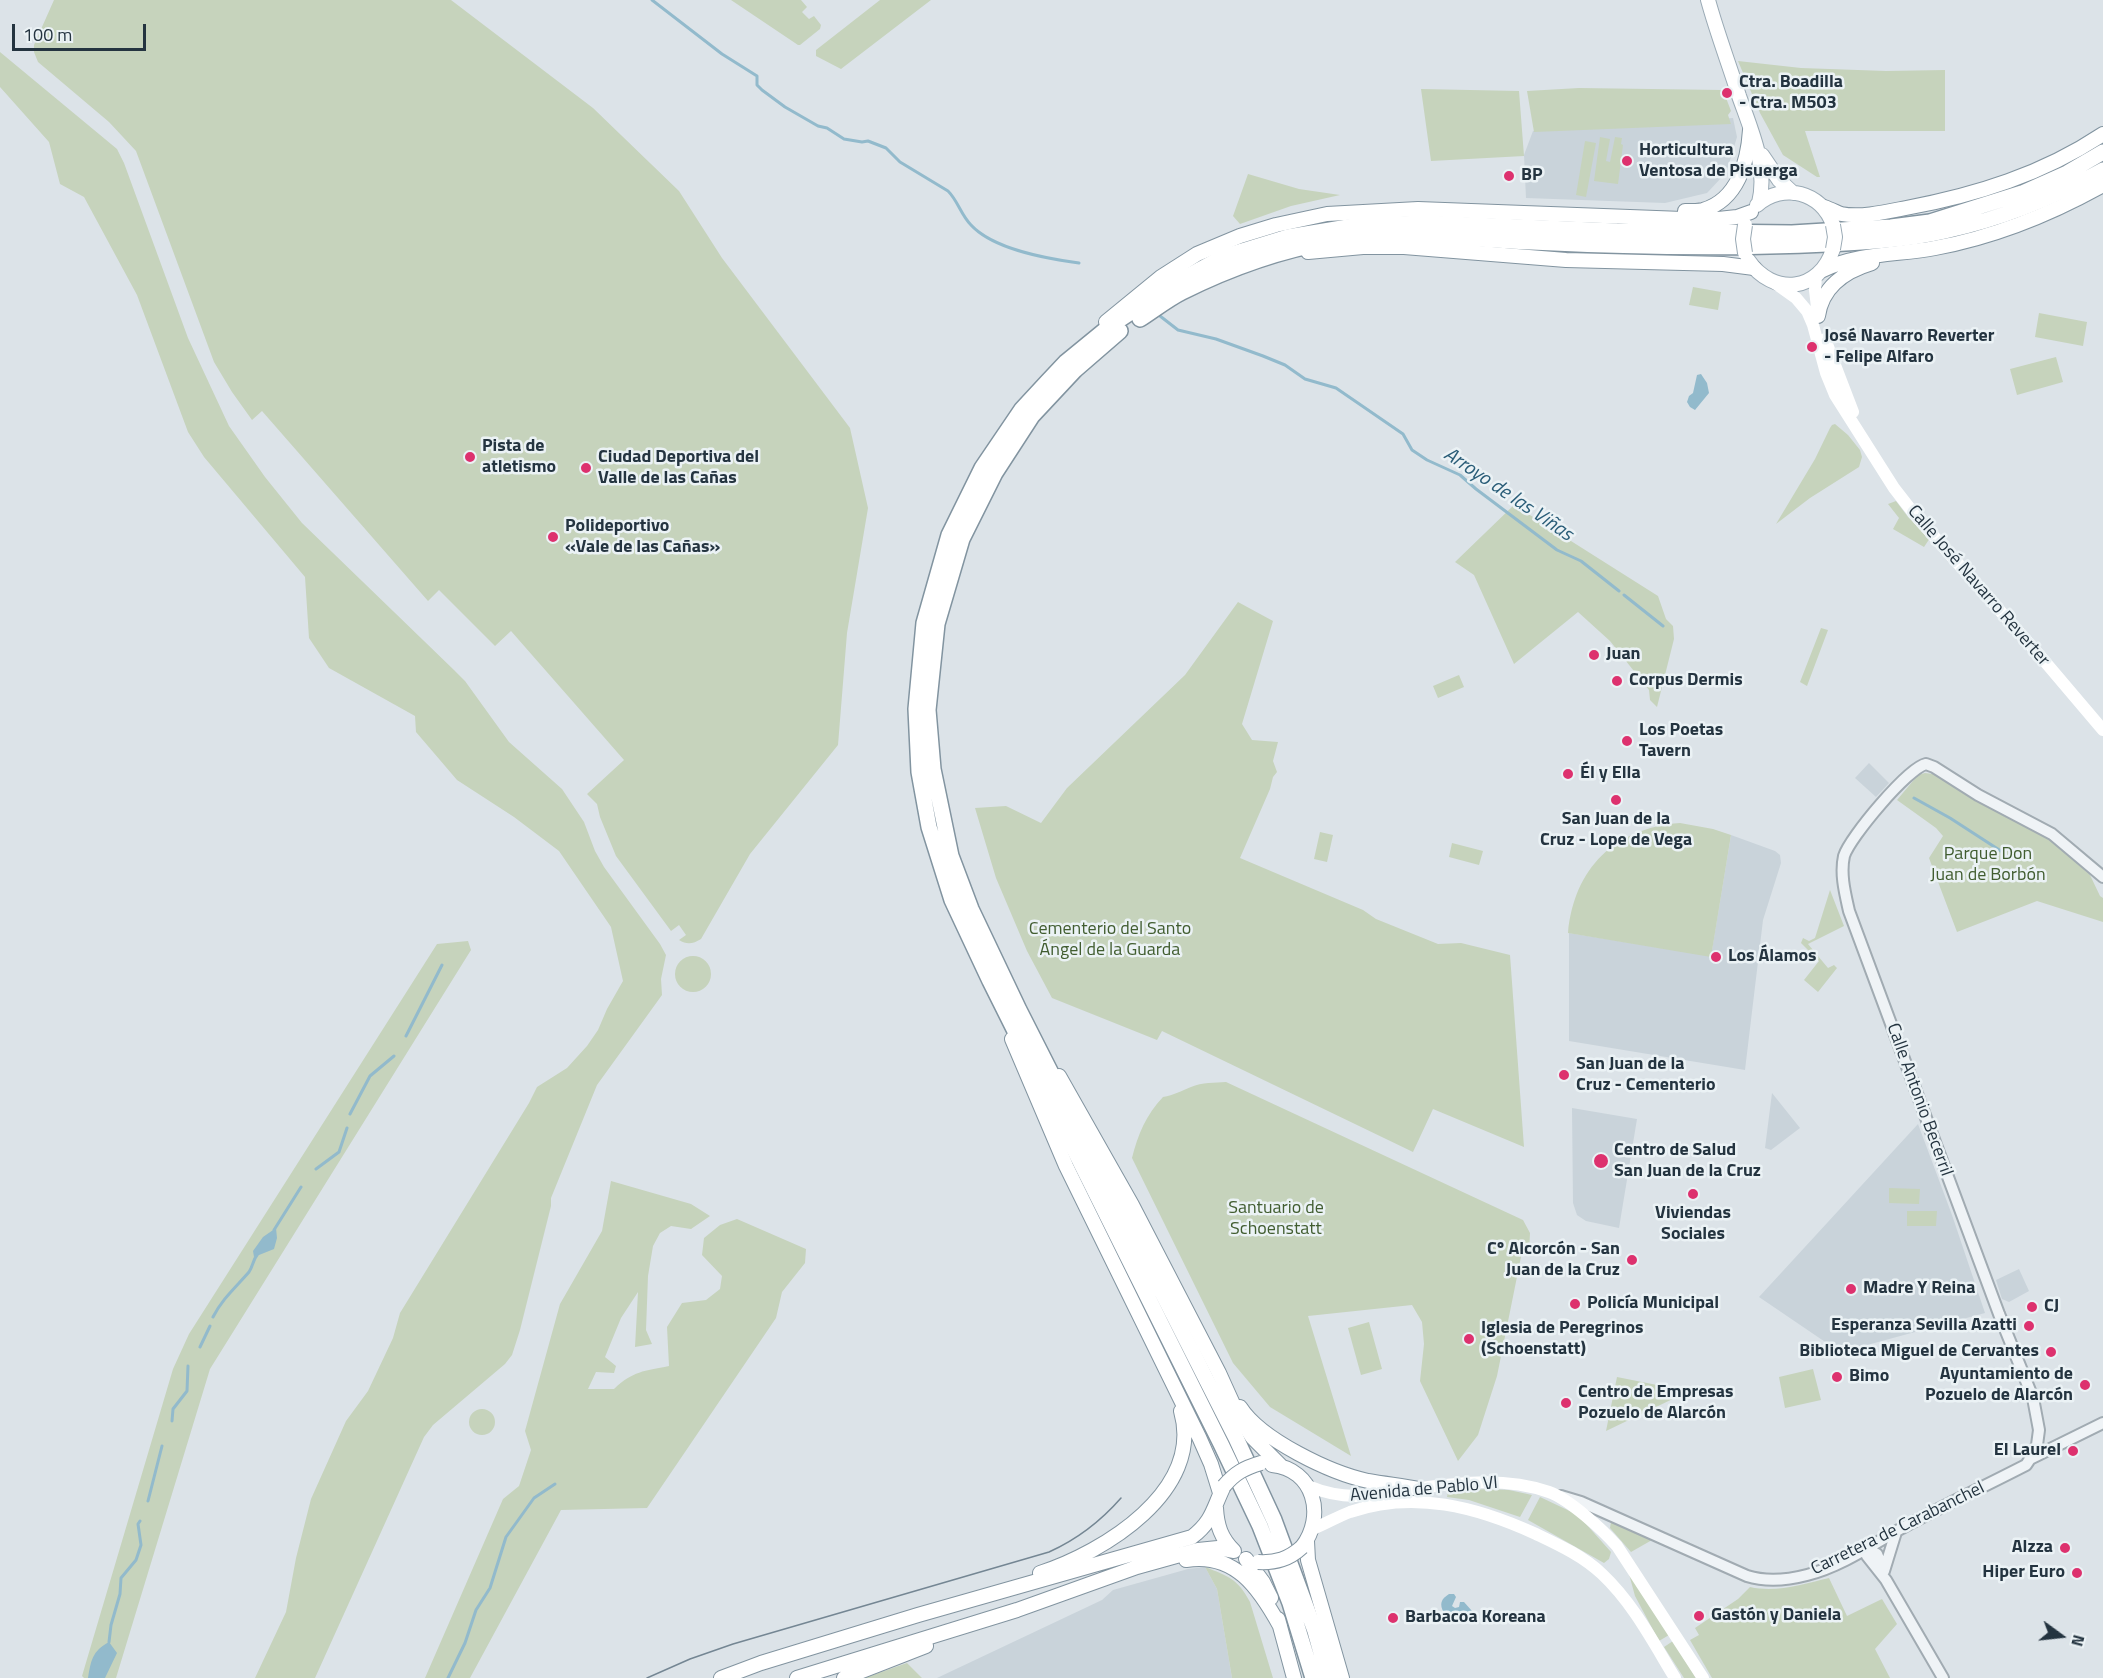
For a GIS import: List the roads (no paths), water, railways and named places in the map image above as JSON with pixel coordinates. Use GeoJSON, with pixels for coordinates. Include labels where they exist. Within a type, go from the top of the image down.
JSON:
{"type":"FeatureCollection","features":[{"type":"Feature","properties":{"kind":"highway"},"geometry":{"type":"LineString","coordinates":[[1313,1678],[1290,1603],[1255,1516],[1132,1263],[990,981],[952,900],[929,827],[920,772],[916,709],[924,623],[949,535],[982,468],[1022,409],[1066,362],[1110,326],[1175,283],[1223,257],[1288,237],[1360,225],[1426,223],[1640,231],[1792,233],[1892,227],[1930,222],[2022,193],[2103,152]]}},
{"type":"Feature","properties":{"kind":"highway"},"geometry":{"type":"LineString","coordinates":[[1328,1678],[1315,1631],[1269,1510],[1236,1438],[1019,1010],[960,884],[944,827],[933,769],[928,710],[937,624],[962,539],[994,473],[1032,416],[1075,369],[1120,332],[1180,293],[1246,264],[1313,245],[1362,238],[1425,237],[1735,248],[1894,240],[1976,224],[2035,203],[2103,170]]}},
{"type":"Feature","properties":{"kind":"main road"},"geometry":{"type":"LineString","coordinates":[[1708,0],[1762,171],[1763,189],[1743,239],[1745,253],[1754,268],[1762,276],[1775,283],[1795,284],[1807,282],[1844,261],[1932,249]]}},
{"type":"Feature","properties":{"kind":"main road"},"geometry":{"type":"LineString","coordinates":[[1047,382],[1065,359],[1081,344],[1161,277],[1197,254],[1240,236],[1276,225],[1317,216],[1418,209],[1709,220],[1752,213],[1775,194],[1793,193],[1808,196],[1824,207],[1841,214],[1870,213],[1934,202],[2031,173],[2103,134]]}},
{"type":"Feature","properties":{"kind":"main road"},"geometry":{"type":"LineString","coordinates":[[1752,136],[1773,173],[1793,193]]}},
{"type":"Feature","properties":{"kind":"main road"},"geometry":{"type":"LineString","coordinates":[[1552,214],[1703,210],[1720,201],[1734,187],[1746,159],[1752,136]]}},
{"type":"Feature","properties":{"kind":"main road"},"geometry":{"type":"LineString","coordinates":[[1818,316],[1827,292],[1833,284],[1852,270],[1870,263],[1904,258],[2006,229],[2048,213],[2103,185]]}},
{"type":"Feature","properties":{"kind":"main road"},"geometry":{"type":"LineString","coordinates":[[1820,273],[1833,249],[1834,237],[1833,225],[1824,207]]}},
{"type":"Feature","properties":{"kind":"main road"},"geometry":{"type":"LineString","coordinates":[[1273,256],[1363,247],[1404,248],[1566,260],[1723,264],[1754,268]]}},
{"type":"Feature","properties":{"kind":"main road","name":"Calle José Navarro Reverter"},"geometry":{"type":"LineString","coordinates":[[1820,273],[1815,290],[1818,316],[1834,366],[1862,435]]}},
{"type":"Feature","properties":{"kind":"main road","name":"Calle José Navarro Reverter"},"geometry":{"type":"LineString","coordinates":[[1775,283],[1796,298],[1807,311],[1831,385],[1894,488],[2103,730]]}},
{"type":"Feature","properties":{"kind":"main road"},"geometry":{"type":"LineString","coordinates":[[990,981],[1027,1076],[1066,1166],[1203,1446],[1222,1490]]}},
{"type":"Feature","properties":{"kind":"main road"},"geometry":{"type":"LineString","coordinates":[[1019,1010],[1075,1102],[1132,1205],[1219,1372],[1243,1412],[1264,1431],[1293,1450],[1327,1467],[1367,1480],[1419,1489]]}},
{"type":"Feature","properties":{"kind":"main road"},"geometry":{"type":"LineString","coordinates":[[1219,1372],[1238,1415],[1252,1437],[1281,1466]]}},
{"type":"Feature","properties":{"kind":"main road"},"geometry":{"type":"LineString","coordinates":[[918,1616],[1047,1571],[1085,1554],[1118,1535],[1161,1495],[1175,1474],[1185,1447],[1184,1422],[1175,1389]]}},
{"type":"Feature","properties":{"kind":"main road"},"geometry":{"type":"LineString","coordinates":[[722,1678],[761,1663],[1192,1537],[1203,1528],[1216,1508],[1222,1490],[1234,1475],[1246,1467],[1261,1463],[1281,1466],[1296,1473],[1308,1486],[1314,1500],[1316,1514],[1307,1539],[1293,1555],[1282,1560],[1270,1563],[1252,1561],[1233,1551],[1218,1548],[1198,1550],[1137,1567],[1017,1610],[844,1678]]}},
{"type":"Feature","properties":{"kind":"main road","name":"Avenida de Pablo VI"},"geometry":{"type":"LineString","coordinates":[[1308,1486],[1339,1496],[1357,1497],[1445,1485],[1510,1483],[1551,1492],[1604,1531],[1617,1546],[1703,1678]]}},
{"type":"Feature","properties":{"kind":"main road","name":"Avenida de Pablo VI"},"geometry":{"type":"LineString","coordinates":[[1307,1539],[1350,1512],[1378,1506],[1419,1502],[1445,1503],[1483,1512],[1519,1526],[1573,1552],[1601,1573],[1637,1615],[1675,1678]]}},
{"type":"Feature","properties":{"kind":"main road"},"geometry":{"type":"LineString","coordinates":[[1216,1508],[1217,1524],[1223,1539],[1233,1551]]}},
{"type":"Feature","properties":{"kind":"main road"},"geometry":{"type":"LineString","coordinates":[[1307,1539],[1308,1560],[1342,1678]]}},
{"type":"Feature","properties":{"kind":"main road"},"geometry":{"type":"LineString","coordinates":[[1137,1567],[1196,1558],[1214,1560],[1233,1568],[1251,1580],[1280,1626]]}},
{"type":"Feature","properties":{"kind":"main road"},"geometry":{"type":"LineString","coordinates":[[1252,1561],[1273,1604],[1294,1678]]}},
{"type":"Feature","properties":{"kind":"main road"},"geometry":{"type":"LineString","coordinates":[[797,1678],[1017,1610]]}},
{"type":"Feature","properties":{"kind":"street","name":"Calle Antonio Becerril"},"geometry":{"type":"LineString","coordinates":[[2030,1459],[2037,1445],[2039,1430],[2033,1398],[1999,1314],[1852,921],[1843,885],[1843,863],[1848,847],[1863,824],[1915,769],[1926,764],[1978,795],[2052,834],[2102,877]]}},
{"type":"Feature","properties":{"kind":"street","name":"Carretera de Carabanchel"},"geometry":{"type":"LineString","coordinates":[[1551,1492],[1581,1502],[1758,1580],[1806,1575],[1825,1569],[1867,1548],[2026,1465],[2030,1459],[2103,1423]]}},
{"type":"Feature","properties":{"kind":"street"},"geometry":{"type":"LineString","coordinates":[[1885,1576],[1896,1532]]}},
{"type":"Feature","properties":{"kind":"street"},"geometry":{"type":"LineString","coordinates":[[1867,1548],[1877,1554],[1885,1576],[1943,1678]]}},
{"type":"Feature","properties":{"kind":"water"},"geometry":{"type":"Polygon","coordinates":[[[1701,374],[1707,383],[1709,393],[1695,410],[1687,402],[1693,393],[1697,375],[1701,374]]]}},
{"type":"Feature","properties":{"kind":"water"},"geometry":{"type":"Polygon","coordinates":[[[276,1228],[277,1238],[274,1249],[254,1257],[253,1251],[263,1237],[276,1228]]]}},
{"type":"Feature","properties":{"kind":"water"},"geometry":{"type":"Polygon","coordinates":[[[1449,1594],[1454,1594],[1456,1597],[1452,1606],[1459,1607],[1460,1602],[1464,1602],[1472,1611],[1452,1615],[1444,1613],[1442,1602],[1449,1594]]]}},
{"type":"Feature","properties":{"kind":"water"},"geometry":{"type":"Polygon","coordinates":[[[109,1642],[117,1653],[105,1678],[88,1678],[93,1657],[109,1642]]]}},
{"type":"Feature","properties":{"kind":"waterway","name":"Arroyo de las Viñas"},"geometry":{"type":"LineString","coordinates":[[652,0],[722,54],[757,76],[757,85],[785,107],[844,139],[868,141],[886,148],[900,162],[948,191],[971,225],[981,233],[1022,252],[1079,263]]}},
{"type":"Feature","properties":{"kind":"waterway","name":"Arroyo de las Viñas"},"geometry":{"type":"LineString","coordinates":[[1160,316],[1178,330],[1216,339],[1263,356],[1285,365],[1305,379],[1336,388],[1403,434],[1412,450],[1427,460],[1460,475],[1557,550],[1581,561],[1619,591]]}},
{"type":"Feature","properties":{"kind":"waterway","name":"Arroyo de las Viñas"},"geometry":{"type":"LineString","coordinates":[[1624,595],[1663,626]]}},
{"type":"Feature","properties":{"kind":"waterway","name":"Arroyo de las Viñas"},"geometry":{"type":"LineString","coordinates":[[1914,798],[2004,853]]}},
{"type":"Feature","properties":{"kind":"waterway"},"geometry":{"type":"LineString","coordinates":[[406,1036],[442,965]]}},
{"type":"Feature","properties":{"kind":"waterway"},"geometry":{"type":"LineString","coordinates":[[350,1114],[370,1076],[394,1056]]}},
{"type":"Feature","properties":{"kind":"waterway"},"geometry":{"type":"LineString","coordinates":[[316,1169],[339,1152],[347,1128]]}},
{"type":"Feature","properties":{"kind":"waterway"},"geometry":{"type":"LineString","coordinates":[[274,1230],[301,1187]]}},
{"type":"Feature","properties":{"kind":"waterway"},"geometry":{"type":"LineString","coordinates":[[213,1317],[225,1299],[249,1272],[257,1255]]}},
{"type":"Feature","properties":{"kind":"waterway"},"geometry":{"type":"LineString","coordinates":[[200,1347],[210,1326]]}},
{"type":"Feature","properties":{"kind":"waterway"},"geometry":{"type":"LineString","coordinates":[[172,1421],[173,1409],[187,1391],[188,1366]]}},
{"type":"Feature","properties":{"kind":"waterway"},"geometry":{"type":"LineString","coordinates":[[148,1501],[162,1446]]}},
{"type":"Feature","properties":{"kind":"waterway"},"geometry":{"type":"LineString","coordinates":[[448,1678],[465,1643],[476,1610],[490,1588],[506,1537],[534,1498],[555,1484]]}},
{"type":"Feature","properties":{"kind":"waterway"},"geometry":{"type":"LineString","coordinates":[[109,1642],[111,1625],[120,1594],[121,1578],[136,1560],[141,1545],[138,1524],[140,1521]]}},
{"type":"Feature","properties":{"kind":"tram line"},"geometry":{"type":"LineString","coordinates":[[647,1678],[690,1659],[733,1644],[1049,1552],[1088,1529],[1121,1498]]}},
{"type":"Feature","properties":{"kind":"place","name":"Ctra. Boadilla - Ctra. M503"},"geometry":{"type":"Point","coordinates":[1727,93]}},
{"type":"Feature","properties":{"kind":"place","name":"Horticultura Ventosa de Pisuerga"},"geometry":{"type":"Point","coordinates":[1627,161]}},
{"type":"Feature","properties":{"kind":"place","name":"BP"},"geometry":{"type":"Point","coordinates":[1509,176]}},
{"type":"Feature","properties":{"kind":"place","name":"José Navarro Reverter - Felipe Alfaro"},"geometry":{"type":"Point","coordinates":[1812,347]}},
{"type":"Feature","properties":{"kind":"place","name":"Pista de atletismo"},"geometry":{"type":"Point","coordinates":[470,457]}},
{"type":"Feature","properties":{"kind":"place","name":"Ciudad Deportiva del Valle de las Cañas"},"geometry":{"type":"Point","coordinates":[586,468]}},
{"type":"Feature","properties":{"kind":"place","name":"Polideportivo «Vale de las Cañas»"},"geometry":{"type":"Point","coordinates":[553,537]}},
{"type":"Feature","properties":{"kind":"place","name":"Juan"},"geometry":{"type":"Point","coordinates":[1594,655]}},
{"type":"Feature","properties":{"kind":"place","name":"Corpus Dermis"},"geometry":{"type":"Point","coordinates":[1617,681]}},
{"type":"Feature","properties":{"kind":"place","name":"Los Poetas Tavern"},"geometry":{"type":"Point","coordinates":[1627,741]}},
{"type":"Feature","properties":{"kind":"place","name":"Él y Ella"},"geometry":{"type":"Point","coordinates":[1568,774]}},
{"type":"Feature","properties":{"kind":"place","name":"San Juan de la Cruz - Lope de Vega"},"geometry":{"type":"Point","coordinates":[1616,800]}},
{"type":"Feature","properties":{"kind":"place","name":"Los Álamos"},"geometry":{"type":"Point","coordinates":[1716,957]}},
{"type":"Feature","properties":{"kind":"place","name":"San Juan de la Cruz - Cementerio"},"geometry":{"type":"Point","coordinates":[1564,1075]}},
{"type":"Feature","properties":{"kind":"place","name":"Centro de Salud San Juan de la Cruz"},"geometry":{"type":"Point","coordinates":[1601,1161]}},
{"type":"Feature","properties":{"kind":"place","name":"Viviendas Sociales"},"geometry":{"type":"Point","coordinates":[1693,1194]}},
{"type":"Feature","properties":{"kind":"place","name":"Cº Alcorcón - San Juan de la Cruz"},"geometry":{"type":"Point","coordinates":[1632,1260]}},
{"type":"Feature","properties":{"kind":"place","name":"Madre Y Reina"},"geometry":{"type":"Point","coordinates":[1851,1289]}},
{"type":"Feature","properties":{"kind":"place","name":"Policía Municipal"},"geometry":{"type":"Point","coordinates":[1575,1304]}},
{"type":"Feature","properties":{"kind":"place","name":"CJ"},"geometry":{"type":"Point","coordinates":[2032,1307]}},
{"type":"Feature","properties":{"kind":"place","name":"Esperanza Sevilla Azatti"},"geometry":{"type":"Point","coordinates":[2029,1326]}},
{"type":"Feature","properties":{"kind":"place","name":"Iglesia de Peregrinos (Schoenstatt)"},"geometry":{"type":"Point","coordinates":[1469,1339]}},
{"type":"Feature","properties":{"kind":"place","name":"Biblioteca Miguel de Cervantes"},"geometry":{"type":"Point","coordinates":[2051,1352]}},
{"type":"Feature","properties":{"kind":"place","name":"Bimo"},"geometry":{"type":"Point","coordinates":[1837,1377]}},
{"type":"Feature","properties":{"kind":"place","name":"Ayuntamiento de Pozuelo de Alarcón"},"geometry":{"type":"Point","coordinates":[2085,1385]}},
{"type":"Feature","properties":{"kind":"place","name":"Centro de Empresas Pozuelo de Alarcón"},"geometry":{"type":"Point","coordinates":[1566,1403]}},
{"type":"Feature","properties":{"kind":"place","name":"El Laurel"},"geometry":{"type":"Point","coordinates":[2073,1451]}},
{"type":"Feature","properties":{"kind":"place","name":"Alzza"},"geometry":{"type":"Point","coordinates":[2065,1548]}},
{"type":"Feature","properties":{"kind":"place","name":"Hiper Euro"},"geometry":{"type":"Point","coordinates":[2077,1573]}},
{"type":"Feature","properties":{"kind":"place","name":"Gastón y Daniela"},"geometry":{"type":"Point","coordinates":[1699,1616]}},
{"type":"Feature","properties":{"kind":"place","name":"Barbacoa Koreana"},"geometry":{"type":"Point","coordinates":[1393,1618]}},
{"type":"Feature","properties":{"kind":"park label","name":"Parque Don Juan de Borbón"},"geometry":{"type":"Point","coordinates":[1988,865]}},
{"type":"Feature","properties":{"kind":"park label","name":"Cementerio del Santo Ángel de la Guarda"},"geometry":{"type":"Point","coordinates":[1110,940]}},
{"type":"Feature","properties":{"kind":"park label","name":"Santuario de Schoenstatt"},"geometry":{"type":"Point","coordinates":[1276,1219]}}]}
